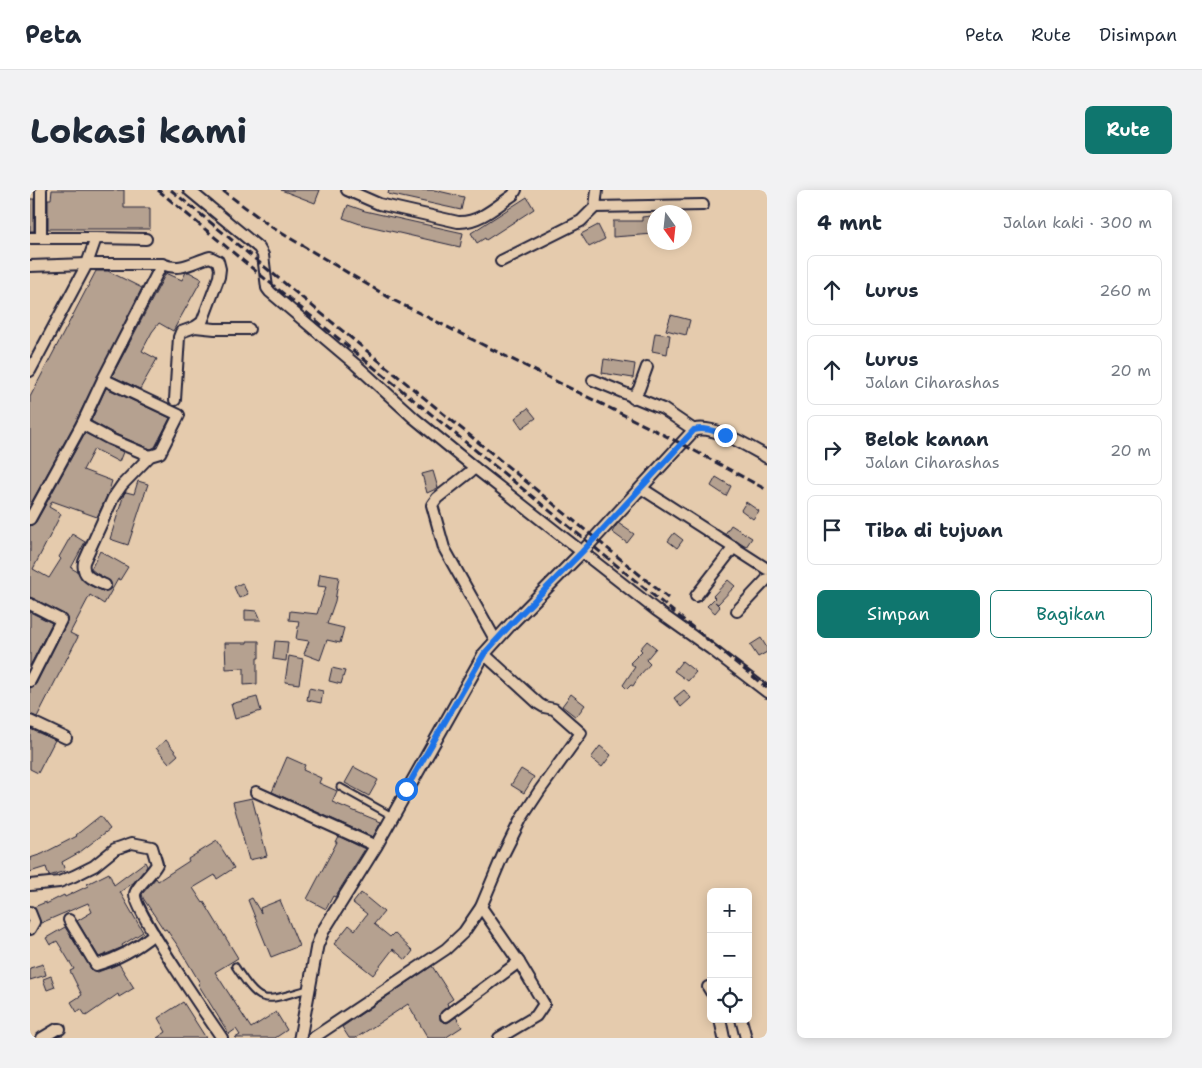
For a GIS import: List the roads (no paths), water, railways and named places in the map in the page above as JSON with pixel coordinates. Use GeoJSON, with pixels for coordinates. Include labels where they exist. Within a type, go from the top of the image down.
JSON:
{"type":"FeatureCollection","features":[{"type":"Feature","properties":{"kind":"street"},"geometry":{"type":"LineString","coordinates":[[41,190],[41,238]]}},
{"type":"Feature","properties":{"kind":"street"},"geometry":{"type":"LineString","coordinates":[[189,190],[259,248],[263,255],[267,288],[270,292],[355,364],[414,418],[656,610],[767,692]]}},
{"type":"Feature","properties":{"kind":"street"},"geometry":{"type":"LineString","coordinates":[[347,190],[379,204],[468,223],[513,195],[516,190]]}},
{"type":"Feature","properties":{"kind":"street"},"geometry":{"type":"LineString","coordinates":[[596,207],[597,190]]}},
{"type":"Feature","properties":{"kind":"street"},"geometry":{"type":"LineString","coordinates":[[502,261],[581,221],[596,207],[703,205]]}},
{"type":"Feature","properties":{"kind":"street"},"geometry":{"type":"LineString","coordinates":[[30,238],[146,238]]}},
{"type":"Feature","properties":{"kind":"street"},"geometry":{"type":"LineString","coordinates":[[30,371],[87,264],[96,238]]}},
{"type":"Feature","properties":{"kind":"street"},"geometry":{"type":"LineString","coordinates":[[30,266],[162,264],[170,268],[178,268],[210,257],[218,261],[219,277],[202,322],[195,327],[181,332],[179,337],[175,400]]}},
{"type":"Feature","properties":{"kind":"street"},"geometry":{"type":"LineString","coordinates":[[30,519],[82,424],[162,264]]}},
{"type":"Feature","properties":{"kind":"street"},"geometry":{"type":"LineString","coordinates":[[195,327],[249,329]]}},
{"type":"Feature","properties":{"kind":"street"},"geometry":{"type":"LineString","coordinates":[[633,398],[639,389],[647,367]]}},
{"type":"Feature","properties":{"kind":"street"},"geometry":{"type":"LineString","coordinates":[[103,379],[179,415],[160,453],[150,456],[122,485],[113,498],[84,562],[83,569],[87,577],[105,585]]}},
{"type":"Feature","properties":{"kind":"street"},"geometry":{"type":"LineString","coordinates":[[593,380],[663,409],[694,430]]}},
{"type":"Feature","properties":{"kind":"street"},"geometry":{"type":"LineString","coordinates":[[82,424],[110,439],[150,456]]}},
{"type":"Feature","properties":{"kind":"street"},"geometry":{"type":"LineString","coordinates":[[300,1038],[317,946],[323,931],[376,846],[484,654],[672,456],[694,430],[700,428],[717,432],[767,457]]}},
{"type":"Feature","properties":{"kind":"street"},"geometry":{"type":"LineString","coordinates":[[475,468],[436,498],[432,505],[444,548],[496,641]]}},
{"type":"Feature","properties":{"kind":"street"},"geometry":{"type":"LineString","coordinates":[[641,488],[767,568]]}},
{"type":"Feature","properties":{"kind":"street"},"geometry":{"type":"LineString","coordinates":[[696,596],[734,547]]}},
{"type":"Feature","properties":{"kind":"street"},"geometry":{"type":"LineString","coordinates":[[737,611],[767,579]]}},
{"type":"Feature","properties":{"kind":"street"},"geometry":{"type":"LineString","coordinates":[[30,604],[61,620],[34,661],[30,681]]}},
{"type":"Feature","properties":{"kind":"street"},"geometry":{"type":"LineString","coordinates":[[313,1038],[446,948],[464,932],[481,907],[502,857],[521,819],[581,733],[554,709],[540,704],[484,654]]}},
{"type":"Feature","properties":{"kind":"street"},"geometry":{"type":"LineString","coordinates":[[30,720],[66,738]]}},
{"type":"Feature","properties":{"kind":"street"},"geometry":{"type":"LineString","coordinates":[[256,792],[376,846]]}},
{"type":"Feature","properties":{"kind":"street"},"geometry":{"type":"LineString","coordinates":[[30,885],[59,882],[74,876],[94,866],[115,849],[132,843],[152,847],[157,864],[154,871],[137,889],[135,897],[138,908],[222,1038]]}},
{"type":"Feature","properties":{"kind":"street"},"geometry":{"type":"LineString","coordinates":[[481,907],[519,962],[544,1004],[536,1016],[499,1038]]}},
{"type":"Feature","properties":{"kind":"street"},"geometry":{"type":"LineString","coordinates":[[30,912],[34,922],[30,928]]}},
{"type":"Feature","properties":{"kind":"street"},"geometry":{"type":"LineString","coordinates":[[69,920],[96,966],[125,954],[154,934]]}},
{"type":"Feature","properties":{"kind":"street"},"geometry":{"type":"LineString","coordinates":[[446,1016],[519,962]]}},
{"type":"Feature","properties":{"kind":"street"},"geometry":{"type":"LineString","coordinates":[[721,1023],[724,1038]]}},
{"type":"Feature","properties":{"kind":"street"},"geometry":{"type":"LineString","coordinates":[[742,1023],[746,1038]]}},
{"type":"Feature","properties":{"kind":"street"},"geometry":{"type":"LineString","coordinates":[[42,1038],[60,1029]]}},
{"type":"Feature","properties":{"kind":"lane"},"geometry":{"type":"LineString","coordinates":[[340,787],[392,816]]}},
{"type":"Feature","properties":{"kind":"lane"},"geometry":{"type":"LineString","coordinates":[[236,966],[252,992],[262,998],[274,999],[308,989]]}},
{"type":"Feature","properties":{"kind":"railway"},"geometry":{"type":"LineString","coordinates":[[158,190],[767,688]]}},
{"type":"Feature","properties":{"kind":"railway"},"geometry":{"type":"LineString","coordinates":[[171,190],[668,598]]}},
{"type":"Feature","properties":{"kind":"railway"},"geometry":{"type":"LineString","coordinates":[[222,190],[273,228],[395,301],[682,444],[767,490]]}}]}
